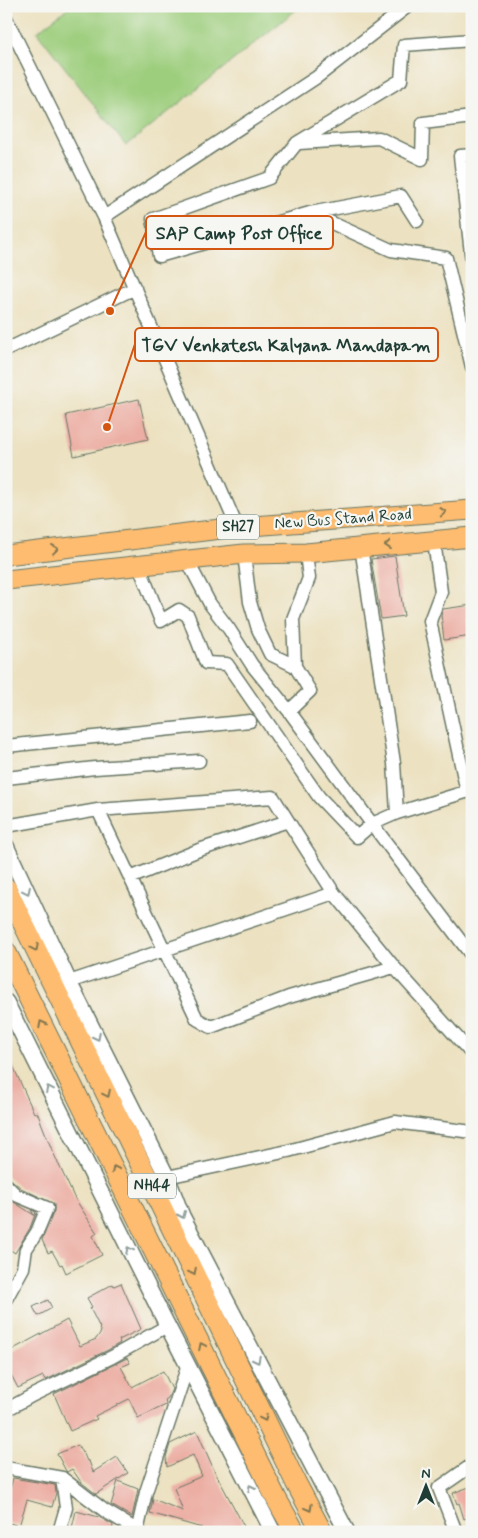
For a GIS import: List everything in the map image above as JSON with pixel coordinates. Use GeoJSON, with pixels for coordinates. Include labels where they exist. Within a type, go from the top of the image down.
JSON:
{"type":"FeatureCollection","features":[{"type":"Feature","properties":{"kind":"highway","name":"NH44"},"geometry":{"type":"LineString","coordinates":[[6,888],[296,1483],[322,1532]]}},
{"type":"Feature","properties":{"kind":"highway","name":"NH44"},"geometry":{"type":"LineString","coordinates":[[6,952],[277,1500],[295,1532]]}},
{"type":"Feature","properties":{"kind":"main road","name":"New Bus Stand Road"},"geometry":{"type":"LineString","coordinates":[[6,555],[237,527],[472,510]]}},
{"type":"Feature","properties":{"kind":"main road","name":"New Bus Stand Road"},"geometry":{"type":"LineString","coordinates":[[6,580],[244,554],[306,553],[472,537]]}},
{"type":"Feature","properties":{"kind":"street"},"geometry":{"type":"LineString","coordinates":[[104,217],[317,78],[408,6]]}},
{"type":"Feature","properties":{"kind":"street"},"geometry":{"type":"LineString","coordinates":[[6,18],[104,217],[237,527]]}},
{"type":"Feature","properties":{"kind":"street"},"geometry":{"type":"LineString","coordinates":[[417,221],[401,196],[310,213],[159,256],[153,219],[269,178],[297,143],[400,80],[404,44],[472,40]]}},
{"type":"Feature","properties":{"kind":"street"},"geometry":{"type":"LineString","coordinates":[[297,143],[379,138],[422,159],[423,123],[472,117]]}},
{"type":"Feature","properties":{"kind":"street"},"geometry":{"type":"LineString","coordinates":[[472,155],[460,156],[472,262]]}},
{"type":"Feature","properties":{"kind":"street"},"geometry":{"type":"LineString","coordinates":[[310,213],[391,250],[446,258],[472,368]]}},
{"type":"Feature","properties":{"kind":"street"},"geometry":{"type":"LineString","coordinates":[[6,350],[135,288]]}},
{"type":"Feature","properties":{"kind":"street"},"geometry":{"type":"LineString","coordinates":[[139,566],[161,621],[179,610],[188,616],[206,663],[227,664],[319,797],[357,838],[372,824],[397,813],[470,791],[430,621],[441,592],[434,541]]}},
{"type":"Feature","properties":{"kind":"street"},"geometry":{"type":"LineString","coordinates":[[361,547],[394,763],[397,813]]}},
{"type":"Feature","properties":{"kind":"street"},"geometry":{"type":"LineString","coordinates":[[289,711],[310,691],[295,666],[293,620],[309,578],[306,553]]}},
{"type":"Feature","properties":{"kind":"street"},"geometry":{"type":"LineString","coordinates":[[244,554],[250,602],[258,629],[270,654],[295,666]]}},
{"type":"Feature","properties":{"kind":"street"},"geometry":{"type":"LineString","coordinates":[[187,560],[210,604],[252,665],[289,711],[472,956]]}},
{"type":"Feature","properties":{"kind":"street"},"geometry":{"type":"LineString","coordinates":[[6,746],[250,720]]}},
{"type":"Feature","properties":{"kind":"street"},"geometry":{"type":"LineString","coordinates":[[6,778],[95,768],[199,761]]}},
{"type":"Feature","properties":{"kind":"street"},"geometry":{"type":"LineString","coordinates":[[6,826],[98,810],[273,797],[334,893],[394,967],[472,1054]]}},
{"type":"Feature","properties":{"kind":"street"},"geometry":{"type":"LineString","coordinates":[[98,810],[163,951],[197,1019],[211,1027],[289,997],[394,967]]}},
{"type":"Feature","properties":{"kind":"street"},"geometry":{"type":"LineString","coordinates":[[130,878],[199,850],[288,821]]}},
{"type":"Feature","properties":{"kind":"street"},"geometry":{"type":"LineString","coordinates":[[6,846],[69,982],[167,1177],[182,1216],[348,1532]]}},
{"type":"Feature","properties":{"kind":"street"},"geometry":{"type":"LineString","coordinates":[[69,982],[334,893]]}},
{"type":"Feature","properties":{"kind":"street"},"geometry":{"type":"LineString","coordinates":[[6,1002],[167,1326],[273,1532]]}},
{"type":"Feature","properties":{"kind":"street"},"geometry":{"type":"LineString","coordinates":[[167,1177],[288,1151],[395,1122],[472,1132]]}},
{"type":"Feature","properties":{"kind":"street"},"geometry":{"type":"LineString","coordinates":[[6,1185],[16,1195],[47,1208],[26,1249],[22,1268],[6,1298]]}},
{"type":"Feature","properties":{"kind":"street"},"geometry":{"type":"LineString","coordinates":[[6,1410],[112,1357],[167,1326]]}},
{"type":"Feature","properties":{"kind":"street"},"geometry":{"type":"LineString","coordinates":[[6,1468],[62,1478],[105,1511],[138,1531],[146,1492],[188,1365]]}},
{"type":"Feature","properties":{"kind":"street"},"geometry":{"type":"LineString","coordinates":[[456,1532],[439,1488],[472,1465]]}},
{"type":"Feature","properties":{"kind":"street"},"geometry":{"type":"LineString","coordinates":[[59,1532],[66,1508],[62,1478]]}},
{"type":"Feature","properties":{"kind":"green space"},"geometry":{"type":"Polygon","coordinates":[[[70,6],[301,6],[126,146],[37,32],[70,6]]]}},
{"type":"Feature","properties":{"kind":"building"},"geometry":{"type":"Polygon","coordinates":[[[139,399],[148,439],[74,456],[66,415],[139,399]]]}},
{"type":"Feature","properties":{"kind":"building"},"geometry":{"type":"Polygon","coordinates":[[[395,556],[404,616],[381,619],[371,559],[395,556]]]}},
{"type":"Feature","properties":{"kind":"building"},"geometry":{"type":"Polygon","coordinates":[[[472,605],[472,636],[444,640],[441,615],[443,609],[472,605]]]}},
{"type":"Feature","properties":{"kind":"building"},"geometry":{"type":"Polygon","coordinates":[[[6,1050],[34,1113],[37,1112],[74,1197],[97,1233],[93,1236],[102,1255],[66,1273],[52,1251],[48,1253],[42,1240],[54,1211],[54,1204],[21,1188],[6,1175],[6,1050]]]}},
{"type":"Feature","properties":{"kind":"building"},"geometry":{"type":"Polygon","coordinates":[[[6,1197],[34,1215],[31,1210],[36,1212],[30,1228],[15,1253],[6,1247],[6,1197]]]}},
{"type":"Feature","properties":{"kind":"building"},"geometry":{"type":"Polygon","coordinates":[[[121,1283],[141,1329],[119,1340],[120,1343],[108,1350],[48,1379],[45,1380],[43,1376],[18,1388],[6,1365],[6,1353],[67,1320],[80,1346],[96,1339],[101,1332],[87,1298],[113,1284],[114,1286],[121,1283]]]}},
{"type":"Feature","properties":{"kind":"building"},"geometry":{"type":"Polygon","coordinates":[[[48,1300],[52,1308],[38,1316],[33,1307],[48,1300]]]}},
{"type":"Feature","properties":{"kind":"building"},"geometry":{"type":"Polygon","coordinates":[[[127,1358],[130,1363],[121,1367],[132,1387],[163,1371],[172,1389],[165,1400],[166,1405],[138,1418],[129,1399],[95,1416],[97,1419],[70,1431],[54,1394],[127,1358]]]}},
{"type":"Feature","properties":{"kind":"building"},"geometry":{"type":"Polygon","coordinates":[[[197,1431],[214,1470],[247,1532],[195,1532],[202,1528],[150,1513],[153,1499],[183,1511],[174,1488],[202,1476],[193,1455],[167,1467],[166,1457],[170,1444],[197,1431]]]}},
{"type":"Feature","properties":{"kind":"building"},"geometry":{"type":"Polygon","coordinates":[[[78,1445],[87,1461],[89,1461],[93,1472],[117,1457],[128,1473],[96,1494],[81,1482],[72,1469],[66,1471],[57,1454],[78,1445]]]}},
{"type":"Feature","properties":{"kind":"building"},"geometry":{"type":"Polygon","coordinates":[[[13,1478],[55,1485],[56,1493],[52,1507],[27,1500],[19,1526],[6,1522],[6,1503],[13,1478]]]}},
{"type":"Feature","properties":{"kind":"building"},"geometry":{"type":"Polygon","coordinates":[[[118,1481],[138,1489],[132,1517],[111,1505],[118,1481]]]}},
{"type":"Feature","properties":{"kind":"building"},"geometry":{"type":"Polygon","coordinates":[[[472,1486],[472,1516],[464,1519],[459,1503],[457,1504],[453,1493],[472,1486]]]}},
{"type":"Feature","properties":{"kind":"building"},"geometry":{"type":"Polygon","coordinates":[[[76,1511],[99,1517],[113,1525],[112,1532],[89,1532],[72,1528],[76,1511]]]}},
{"type":"Feature","properties":{"kind":"place","name":"SAP Camp Post Office"},"geometry":{"type":"Point","coordinates":[110,311]}},
{"type":"Feature","properties":{"kind":"place","name":"TGV Venkatesh Kalyana Mandapam"},"geometry":{"type":"Point","coordinates":[107,427]}}]}
